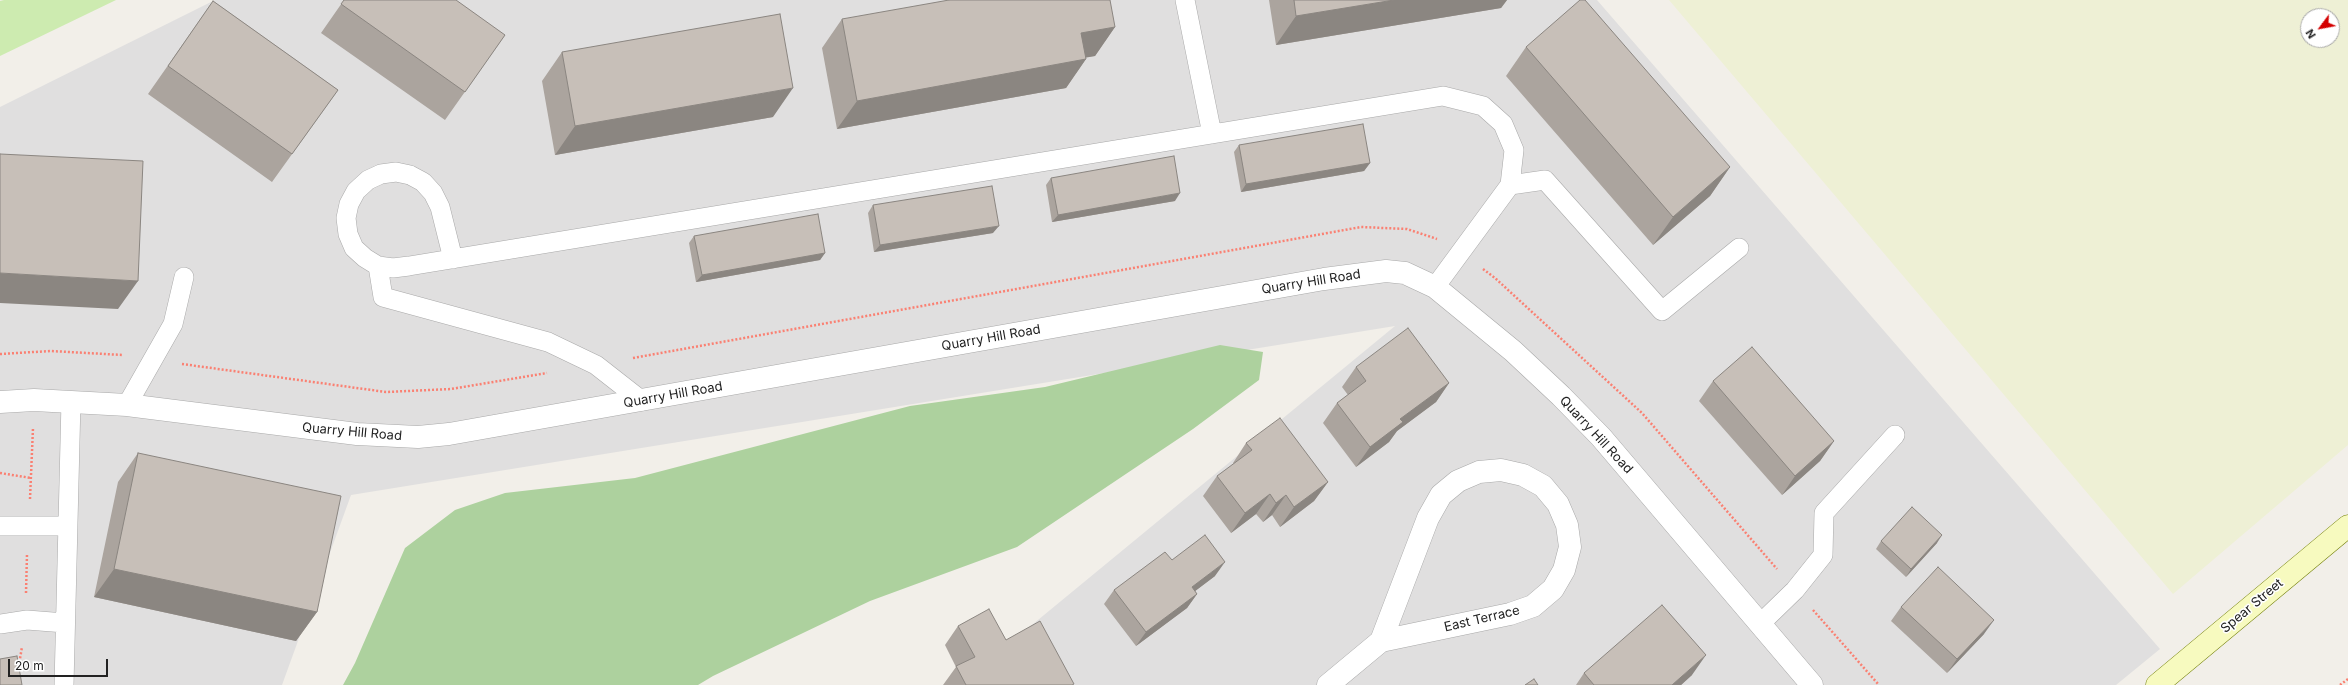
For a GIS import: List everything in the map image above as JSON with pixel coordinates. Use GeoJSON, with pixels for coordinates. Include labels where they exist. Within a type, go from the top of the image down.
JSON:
{"type":"FeatureCollection","features":[{"type":"Feature","properties":{"kind":"main road","name":"Spear Street"},"geometry":{"type":"LineString","coordinates":[[2157,685],[2348,526]]}},
{"type":"Feature","properties":{"kind":"street","name":"Quarry Hill Road"},"geometry":{"type":"LineString","coordinates":[[0,402],[34,400],[127,404],[357,434],[418,437],[478,430],[1360,273],[1386,271],[1405,273],[1435,287],[1513,351],[1601,437],[1812,685]]}},
{"type":"Feature","properties":{"kind":"street","name":"East Terrace"},"geometry":{"type":"LineString","coordinates":[[1328,685],[1381,641],[1510,614],[1533,606],[1552,590],[1564,570],[1570,547],[1567,525],[1558,504],[1543,486],[1523,475],[1501,470],[1479,472],[1458,481],[1441,495],[1428,518],[1381,641]]}},
{"type":"Feature","properties":{"kind":"lane"},"geometry":{"type":"LineString","coordinates":[[1185,0],[1212,134]]}},
{"type":"Feature","properties":{"kind":"lane"},"geometry":{"type":"LineString","coordinates":[[452,259],[440,207],[434,194],[423,182],[396,172],[381,174],[368,180],[356,190],[349,204],[346,218],[348,234],[354,248],[365,258],[378,266],[393,268],[452,259],[1442,96],[1483,106],[1502,124],[1514,150],[1510,185],[1435,287]]}},
{"type":"Feature","properties":{"kind":"lane"},"geometry":{"type":"LineString","coordinates":[[1510,185],[1545,180],[1662,311],[1739,248]]}},
{"type":"Feature","properties":{"kind":"lane"},"geometry":{"type":"LineString","coordinates":[[378,266],[383,297],[548,342],[596,365],[642,401]]}},
{"type":"Feature","properties":{"kind":"lane"},"geometry":{"type":"LineString","coordinates":[[127,404],[173,324],[184,277]]}},
{"type":"Feature","properties":{"kind":"lane"},"geometry":{"type":"LineString","coordinates":[[64,685],[71,401]]}},
{"type":"Feature","properties":{"kind":"lane"},"geometry":{"type":"LineString","coordinates":[[1760,624],[1795,590],[1823,555],[1824,513],[1895,435]]}},
{"type":"Feature","properties":{"kind":"lane"},"geometry":{"type":"LineString","coordinates":[[0,526],[67,526]]}},
{"type":"Feature","properties":{"kind":"lane"},"geometry":{"type":"LineString","coordinates":[[0,624],[27,620],[65,623]]}},
{"type":"Feature","properties":{"kind":"path"},"geometry":{"type":"LineString","coordinates":[[0,473],[31,478]]}},
{"type":"Feature","properties":{"kind":"path"},"geometry":{"type":"LineString","coordinates":[[2340,685],[2348,679]]}},
{"type":"Feature","properties":{"kind":"shaded area"},"geometry":{"type":"Polygon","coordinates":[[[215,0],[1597,0],[2160,649],[2116,685],[959,685],[1395,326],[351,495],[282,685],[0,685],[0,107],[215,0]]]}},
{"type":"Feature","properties":{"kind":"green space"},"geometry":{"type":"Polygon","coordinates":[[[116,0],[0,56],[0,1],[116,0]]]}},
{"type":"Feature","properties":{"kind":"green space"},"geometry":{"type":"Polygon","coordinates":[[[1669,0],[2348,0],[2348,445],[2173,594],[1669,0]]]}},
{"type":"Feature","properties":{"kind":"green space"},"geometry":{"type":"Polygon","coordinates":[[[1220,345],[1263,352],[1259,380],[1193,429],[1017,547],[870,601],[713,676],[698,685],[343,685],[355,663],[405,548],[455,510],[505,493],[635,478],[910,406],[1045,387],[1220,345]]]}},
{"type":"Feature","properties":{"kind":"building"},"geometry":{"type":"Polygon","coordinates":[[[344,0],[456,0],[505,35],[465,92],[341,4],[344,0]]]}},
{"type":"Feature","properties":{"kind":"building"},"geometry":{"type":"Polygon","coordinates":[[[949,0],[1110,0],[1115,27],[1081,33],[1086,59],[857,101],[842,19],[949,0]]]}},
{"type":"Feature","properties":{"kind":"building"},"geometry":{"type":"Polygon","coordinates":[[[1294,0],[1394,0],[1296,16],[1294,0]]]}},
{"type":"Feature","properties":{"kind":"building"},"geometry":{"type":"Polygon","coordinates":[[[1580,0],[1585,0],[1730,167],[1673,217],[1526,47],[1580,0]]]}},
{"type":"Feature","properties":{"kind":"building"},"geometry":{"type":"Polygon","coordinates":[[[213,1],[338,90],[292,154],[168,66],[213,1]]]}},
{"type":"Feature","properties":{"kind":"building"},"geometry":{"type":"Polygon","coordinates":[[[780,14],[793,88],[575,126],[562,52],[780,14]]]}},
{"type":"Feature","properties":{"kind":"building"},"geometry":{"type":"Polygon","coordinates":[[[1363,124],[1370,163],[1246,184],[1239,145],[1363,124]]]}},
{"type":"Feature","properties":{"kind":"building"},"geometry":{"type":"Polygon","coordinates":[[[0,154],[143,161],[138,281],[0,273],[0,154]]]}},
{"type":"Feature","properties":{"kind":"building"},"geometry":{"type":"Polygon","coordinates":[[[1174,156],[1180,193],[1058,215],[1051,178],[1174,156]]]}},
{"type":"Feature","properties":{"kind":"building"},"geometry":{"type":"Polygon","coordinates":[[[992,186],[999,226],[880,245],[873,205],[992,186]]]}},
{"type":"Feature","properties":{"kind":"building"},"geometry":{"type":"Polygon","coordinates":[[[818,214],[825,253],[702,275],[694,236],[818,214]]]}},
{"type":"Feature","properties":{"kind":"building"},"geometry":{"type":"Polygon","coordinates":[[[1408,328],[1449,383],[1400,419],[1403,422],[1370,447],[1337,403],[1366,381],[1356,367],[1408,328]]]}},
{"type":"Feature","properties":{"kind":"building"},"geometry":{"type":"Polygon","coordinates":[[[1752,347],[1834,441],[1795,476],[1713,381],[1752,347]]]}},
{"type":"Feature","properties":{"kind":"building"},"geometry":{"type":"Polygon","coordinates":[[[1280,418],[1328,482],[1294,507],[1286,495],[1276,503],[1270,494],[1245,513],[1217,476],[1252,450],[1246,443],[1280,418]]]}},
{"type":"Feature","properties":{"kind":"building"},"geometry":{"type":"Polygon","coordinates":[[[138,453],[341,496],[317,612],[114,569],[138,453]]]}},
{"type":"Feature","properties":{"kind":"building"},"geometry":{"type":"Polygon","coordinates":[[[1912,507],[1942,535],[1911,569],[1881,541],[1912,507]]]}},
{"type":"Feature","properties":{"kind":"building"},"geometry":{"type":"Polygon","coordinates":[[[1205,535],[1225,562],[1192,587],[1197,594],[1146,632],[1114,590],[1165,552],[1172,560],[1205,535]]]}},
{"type":"Feature","properties":{"kind":"building"},"geometry":{"type":"Polygon","coordinates":[[[1938,567],[1994,620],[1957,659],[1901,607],[1938,567]]]}},
{"type":"Feature","properties":{"kind":"building"},"geometry":{"type":"Polygon","coordinates":[[[1662,605],[1706,655],[1672,685],[1594,685],[1584,673],[1662,605]]]}},
{"type":"Feature","properties":{"kind":"building"},"geometry":{"type":"Polygon","coordinates":[[[989,609],[1006,640],[1040,621],[1074,684],[966,685],[956,666],[975,657],[958,626],[989,609]]]}},
{"type":"Feature","properties":{"kind":"building"},"geometry":{"type":"Polygon","coordinates":[[[17,656],[22,685],[0,685],[0,659],[17,656]]]}},
{"type":"Feature","properties":{"kind":"building"},"geometry":{"type":"Polygon","coordinates":[[[1534,679],[1538,685],[1525,685],[1534,679]]]}}]}
